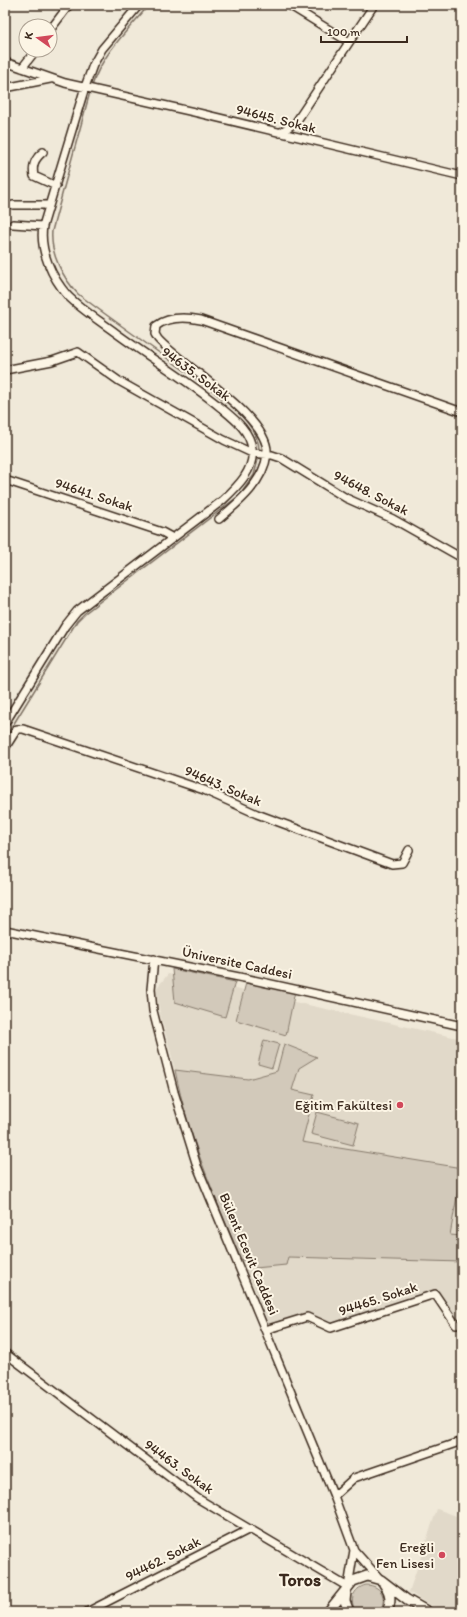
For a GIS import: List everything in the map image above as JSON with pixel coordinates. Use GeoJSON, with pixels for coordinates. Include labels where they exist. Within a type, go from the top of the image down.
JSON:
{"type":"FeatureCollection","features":[{"type":"Feature","properties":{"kind":"main road"},"geometry":{"type":"LineString","coordinates":[[328,1612],[348,1587],[359,1578],[367,1576],[381,1580],[407,1600],[428,1612]]}},
{"type":"Feature","properties":{"kind":"main road"},"geometry":{"type":"LineString","coordinates":[[381,1580],[389,1593],[390,1600],[386,1612]]}},
{"type":"Feature","properties":{"kind":"main road"},"geometry":{"type":"LineString","coordinates":[[348,1587],[345,1601],[349,1612]]}},
{"type":"Feature","properties":{"kind":"street"},"geometry":{"type":"LineString","coordinates":[[58,19],[69,5]]}},
{"type":"Feature","properties":{"kind":"street","name":"94635. Sokak"},"geometry":{"type":"LineString","coordinates":[[139,5],[102,49],[93,65],[89,88],[43,226],[42,237],[44,252],[53,272],[67,294],[86,311],[175,374],[235,420],[247,435],[252,453]]}},
{"type":"Feature","properties":{"kind":"street"},"geometry":{"type":"LineString","coordinates":[[289,5],[349,42]]}},
{"type":"Feature","properties":{"kind":"street"},"geometry":{"type":"LineString","coordinates":[[280,133],[296,122],[374,5]]}},
{"type":"Feature","properties":{"kind":"street"},"geometry":{"type":"LineString","coordinates":[[22,68],[30,58]]}},
{"type":"Feature","properties":{"kind":"street","name":"94645. Sokak"},"geometry":{"type":"LineString","coordinates":[[5,62],[52,79],[462,176]]}},
{"type":"Feature","properties":{"kind":"street"},"geometry":{"type":"LineString","coordinates":[[5,88],[52,79]]}},
{"type":"Feature","properties":{"kind":"street"},"geometry":{"type":"LineString","coordinates":[[43,152],[35,160],[32,167],[34,176],[56,186]]}},
{"type":"Feature","properties":{"kind":"street"},"geometry":{"type":"LineString","coordinates":[[13,205],[49,206]]}},
{"type":"Feature","properties":{"kind":"street"},"geometry":{"type":"LineString","coordinates":[[13,224],[43,226]]}},
{"type":"Feature","properties":{"kind":"street"},"geometry":{"type":"LineString","coordinates":[[219,520],[238,504],[251,488],[260,473],[267,454],[264,439],[256,426],[224,395],[162,343],[155,334],[156,326],[164,321],[171,319],[192,318],[201,320],[462,412]]}},
{"type":"Feature","properties":{"kind":"street"},"geometry":{"type":"LineString","coordinates":[[5,370],[52,361],[78,352],[119,381],[224,440],[252,453],[246,475],[235,489],[77,611],[65,626],[5,723]]}},
{"type":"Feature","properties":{"kind":"street","name":"94648. Sokak"},"geometry":{"type":"LineString","coordinates":[[252,453],[267,454],[281,458],[346,498],[393,519],[462,558]]}},
{"type":"Feature","properties":{"kind":"street","name":"94641. Sokak"},"geometry":{"type":"LineString","coordinates":[[5,480],[162,532],[173,538]]}},
{"type":"Feature","properties":{"kind":"street","name":"94643. Sokak"},"geometry":{"type":"LineString","coordinates":[[5,748],[17,729],[29,731],[186,784],[218,796],[257,814],[392,864],[402,863],[409,850]]}},
{"type":"Feature","properties":{"kind":"street","name":"Üniversite Caddesi"},"geometry":{"type":"LineString","coordinates":[[5,930],[244,978],[462,1026]]}},
{"type":"Feature","properties":{"kind":"street","name":"Bülent Ecevit Caddesi"},"geometry":{"type":"LineString","coordinates":[[154,960],[151,989],[154,1011],[183,1124],[205,1186],[334,1496],[354,1550],[381,1580]]}},
{"type":"Feature","properties":{"kind":"street","name":"94465. Sokak"},"geometry":{"type":"LineString","coordinates":[[266,1330],[307,1317],[331,1328],[435,1294],[456,1325],[462,1323]]}},
{"type":"Feature","properties":{"kind":"street","name":"94463. Sokak"},"geometry":{"type":"LineString","coordinates":[[5,1353],[192,1494],[348,1587]]}},
{"type":"Feature","properties":{"kind":"street"},"geometry":{"type":"LineString","coordinates":[[334,1496],[354,1478],[462,1441]]}},
{"type":"Feature","properties":{"kind":"street","name":"94462. Sokak"},"geometry":{"type":"LineString","coordinates":[[87,1612],[250,1529]]}},
{"type":"Feature","properties":{"kind":"street","name":"Bülent Ecevit Caddesi"},"geometry":{"type":"LineString","coordinates":[[348,1587],[354,1550]]}},
{"type":"Feature","properties":{"kind":"shaded area"},"geometry":{"type":"Polygon","coordinates":[[[172,969],[235,982],[225,1017],[175,1002],[172,969]]]}},
{"type":"Feature","properties":{"kind":"shaded area"},"geometry":{"type":"Polygon","coordinates":[[[168,974],[462,1039],[462,1320],[459,1321],[439,1292],[430,1290],[335,1322],[329,1322],[308,1314],[271,1325],[268,1322],[198,1155],[181,1097],[160,1014],[156,989],[168,974]]]}},
{"type":"Feature","properties":{"kind":"shaded area"},"geometry":{"type":"Polygon","coordinates":[[[246,983],[295,991],[286,1035],[236,1020],[246,983]]]}},
{"type":"Feature","properties":{"kind":"shaded area"},"geometry":{"type":"Polygon","coordinates":[[[264,1040],[279,1044],[272,1068],[258,1064],[264,1040]]]}},
{"type":"Feature","properties":{"kind":"shaded area"},"geometry":{"type":"Polygon","coordinates":[[[284,1044],[317,1057],[299,1068],[292,1090],[314,1095],[302,1142],[462,1168],[450,1235],[462,1236],[462,1262],[288,1257],[286,1265],[255,1268],[241,1259],[203,1166],[187,1119],[175,1070],[248,1079],[277,1071],[284,1044]]]}},
{"type":"Feature","properties":{"kind":"shaded area"},"geometry":{"type":"Polygon","coordinates":[[[317,1112],[359,1123],[353,1145],[311,1134],[317,1112]]]}},
{"type":"Feature","properties":{"kind":"shaded area","name":"Ereğli Fen Lisesi"},"geometry":{"type":"Polygon","coordinates":[[[437,1509],[462,1518],[462,1612],[444,1611],[426,1603],[409,1592],[437,1509]]]}},
{"type":"Feature","properties":{"kind":"shaded area"},"geometry":{"type":"Polygon","coordinates":[[[366,1585],[380,1590],[382,1594],[383,1603],[378,1612],[357,1612],[354,1608],[352,1600],[355,1592],[366,1585]]]}},
{"type":"Feature","properties":{"kind":"waterway"},"geometry":{"type":"LineString","coordinates":[[92,86],[96,74],[116,43],[149,5]]}},
{"type":"Feature","properties":{"kind":"waterway"},"geometry":{"type":"LineString","coordinates":[[90,92],[52,231],[55,257],[67,281],[78,294],[227,401],[247,422],[254,433],[259,444],[259,452]]}},
{"type":"Feature","properties":{"kind":"waterway"},"geometry":{"type":"LineString","coordinates":[[5,738],[77,621],[85,613],[240,495],[254,475],[259,456]]}},
{"type":"Feature","properties":{"kind":"place","name":"Eğitim Fakültesi"},"geometry":{"type":"Point","coordinates":[400,1105]}},
{"type":"Feature","properties":{"kind":"place","name":"Ereğli Fen Lisesi"},"geometry":{"type":"Point","coordinates":[442,1555]}},
{"type":"Feature","properties":{"kind":"district","name":"Toros"},"geometry":{"type":"Point","coordinates":[300,1580]}}]}
